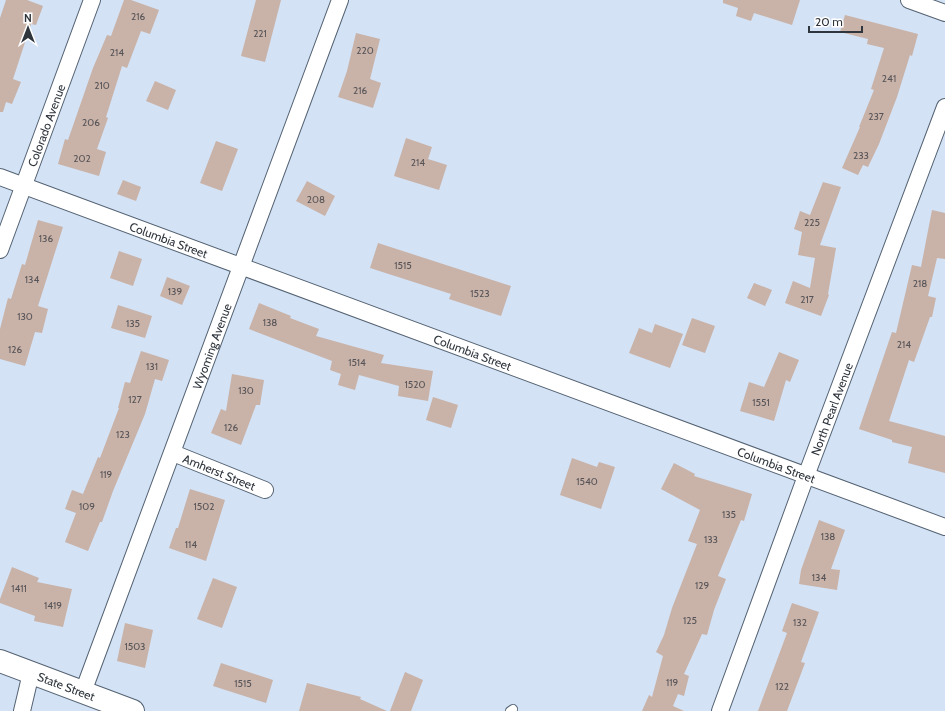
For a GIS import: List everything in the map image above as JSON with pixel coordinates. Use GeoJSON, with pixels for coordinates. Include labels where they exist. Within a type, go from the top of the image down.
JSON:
{"type":"FeatureCollection","features":[{"type":"Feature","properties":{"kind":"highway","name":"State Street"},"geometry":{"type":"LineString","coordinates":[[0,661],[133,711]]}},
{"type":"Feature","properties":{"kind":"street","name":"Colorado Avenue"},"geometry":{"type":"LineString","coordinates":[[0,250],[92,0]]}},
{"type":"Feature","properties":{"kind":"street","name":"Wyoming Avenue"},"geometry":{"type":"LineString","coordinates":[[83,692],[340,0]]}},
{"type":"Feature","properties":{"kind":"street"},"geometry":{"type":"LineString","coordinates":[[909,0],[945,13]]}},
{"type":"Feature","properties":{"kind":"street","name":"North Pearl Avenue"},"geometry":{"type":"LineString","coordinates":[[720,711],[806,476],[945,107]]}},
{"type":"Feature","properties":{"kind":"street","name":"Columbia Street"},"geometry":{"type":"LineString","coordinates":[[0,177],[945,527]]}},
{"type":"Feature","properties":{"kind":"street","name":"Amherst Street"},"geometry":{"type":"LineString","coordinates":[[172,453],[265,490]]}},
{"type":"Feature","properties":{"kind":"street"},"geometry":{"type":"LineString","coordinates":[[22,711],[31,673]]}},
{"type":"Feature","properties":{"kind":"building"},"geometry":{"type":"Polygon","coordinates":[[[6,0],[27,0],[43,6],[36,25],[31,24],[13,79],[21,82],[12,104],[6,102],[3,112],[0,112],[0,18],[6,0]]]}},
{"type":"Feature","properties":{"kind":"building"},"geometry":{"type":"Polygon","coordinates":[[[124,0],[131,0],[159,10],[150,34],[141,31],[127,68],[122,66],[106,117],[108,118],[97,149],[106,152],[99,176],[58,164],[65,139],[68,140],[93,68],[107,35],[111,36],[124,0]]]}},
{"type":"Feature","properties":{"kind":"building"},"geometry":{"type":"Polygon","coordinates":[[[256,0],[281,0],[265,62],[241,56],[256,0]]]}},
{"type":"Feature","properties":{"kind":"building"},"geometry":{"type":"Polygon","coordinates":[[[723,0],[800,0],[792,25],[754,13],[751,21],[736,16],[738,8],[723,3],[723,0]]]}},
{"type":"Feature","properties":{"kind":"building"},"geometry":{"type":"Polygon","coordinates":[[[845,15],[918,34],[912,56],[910,55],[897,97],[879,144],[868,167],[863,165],[858,175],[842,168],[874,90],[871,89],[884,48],[867,44],[868,39],[840,32],[845,15]]]}},
{"type":"Feature","properties":{"kind":"building"},"geometry":{"type":"Polygon","coordinates":[[[356,33],[380,39],[370,79],[381,83],[373,108],[338,97],[347,71],[356,33]]]}},
{"type":"Feature","properties":{"kind":"building"},"geometry":{"type":"Polygon","coordinates":[[[155,81],[176,90],[168,110],[146,101],[155,81]]]}},
{"type":"Feature","properties":{"kind":"building"},"geometry":{"type":"Polygon","coordinates":[[[406,138],[432,147],[428,159],[447,165],[439,190],[394,176],[406,138]]]}},
{"type":"Feature","properties":{"kind":"building"},"geometry":{"type":"Polygon","coordinates":[[[216,141],[238,149],[222,191],[200,183],[216,141]]]}},
{"type":"Feature","properties":{"kind":"building"},"geometry":{"type":"Polygon","coordinates":[[[123,180],[141,187],[136,201],[117,194],[123,180]]]}},
{"type":"Feature","properties":{"kind":"building"},"geometry":{"type":"Polygon","coordinates":[[[307,181],[335,196],[325,216],[296,201],[307,181]]]}},
{"type":"Feature","properties":{"kind":"building"},"geometry":{"type":"Polygon","coordinates":[[[823,182],[841,187],[820,245],[836,248],[829,295],[821,316],[785,303],[793,281],[810,288],[815,258],[798,255],[802,232],[794,229],[800,211],[810,215],[823,182]]]}},
{"type":"Feature","properties":{"kind":"building"},"geometry":{"type":"Polygon","coordinates":[[[932,210],[945,213],[945,259],[937,258],[928,296],[936,298],[932,317],[930,317],[914,362],[909,360],[889,421],[945,436],[945,473],[908,463],[912,447],[892,442],[892,440],[859,429],[892,332],[896,333],[912,265],[921,267],[932,210]]]}},
{"type":"Feature","properties":{"kind":"building"},"geometry":{"type":"Polygon","coordinates":[[[38,220],[63,227],[38,306],[48,309],[42,333],[35,332],[25,366],[0,359],[0,329],[8,298],[11,299],[22,264],[25,265],[38,220]]]}},
{"type":"Feature","properties":{"kind":"building"},"geometry":{"type":"Polygon","coordinates":[[[378,243],[511,286],[501,316],[449,299],[451,294],[370,268],[378,243]]]}},
{"type":"Feature","properties":{"kind":"building"},"geometry":{"type":"Polygon","coordinates":[[[119,251],[142,259],[133,286],[110,278],[119,251]]]}},
{"type":"Feature","properties":{"kind":"building"},"geometry":{"type":"Polygon","coordinates":[[[167,277],[190,286],[182,305],[160,296],[167,277]]]}},
{"type":"Feature","properties":{"kind":"building"},"geometry":{"type":"Polygon","coordinates":[[[754,283],[772,290],[765,306],[747,298],[754,283]]]}},
{"type":"Feature","properties":{"kind":"building"},"geometry":{"type":"Polygon","coordinates":[[[259,303],[291,316],[290,318],[319,329],[316,336],[384,355],[381,363],[433,371],[428,401],[398,396],[399,386],[359,375],[355,390],[338,385],[341,374],[330,370],[332,361],[249,329],[259,303]]]}},
{"type":"Feature","properties":{"kind":"building"},"geometry":{"type":"Polygon","coordinates":[[[118,305],[152,316],[145,338],[111,328],[118,305]]]}},
{"type":"Feature","properties":{"kind":"building"},"geometry":{"type":"Polygon","coordinates":[[[692,318],[715,326],[705,353],[682,345],[692,318]]]}},
{"type":"Feature","properties":{"kind":"building"},"geometry":{"type":"Polygon","coordinates":[[[655,324],[683,334],[670,368],[629,353],[639,328],[652,333],[655,324]]]}},
{"type":"Feature","properties":{"kind":"building"},"geometry":{"type":"Polygon","coordinates":[[[141,351],[169,360],[162,381],[155,379],[145,414],[113,491],[102,522],[100,522],[88,551],[65,542],[76,513],[65,509],[72,490],[83,494],[98,457],[100,458],[119,408],[125,382],[130,383],[141,351]]]}},
{"type":"Feature","properties":{"kind":"building"},"geometry":{"type":"Polygon","coordinates":[[[779,352],[799,360],[790,382],[786,380],[774,421],[740,411],[749,382],[764,387],[779,352]]]}},
{"type":"Feature","properties":{"kind":"building"},"geometry":{"type":"Polygon","coordinates":[[[232,374],[264,380],[260,405],[256,405],[241,445],[211,433],[221,409],[226,411],[232,374]]]}},
{"type":"Feature","properties":{"kind":"building"},"geometry":{"type":"Polygon","coordinates":[[[433,397],[458,405],[451,428],[426,420],[433,397]]]}},
{"type":"Feature","properties":{"kind":"building"},"geometry":{"type":"Polygon","coordinates":[[[572,458],[597,467],[599,462],[615,467],[601,509],[560,495],[572,458]]]}},
{"type":"Feature","properties":{"kind":"building"},"geometry":{"type":"Polygon","coordinates":[[[674,463],[695,474],[694,476],[752,494],[744,521],[741,520],[718,576],[726,579],[714,610],[707,635],[702,634],[684,674],[689,676],[684,696],[678,694],[673,706],[684,711],[642,711],[649,695],[652,697],[663,656],[656,652],[664,635],[672,608],[697,544],[688,541],[700,510],[661,489],[674,463]]]}},
{"type":"Feature","properties":{"kind":"building"},"geometry":{"type":"Polygon","coordinates":[[[190,489],[225,500],[206,561],[169,548],[176,528],[178,528],[190,489]]]}},
{"type":"Feature","properties":{"kind":"building"},"geometry":{"type":"Polygon","coordinates":[[[819,520],[845,530],[831,569],[840,570],[837,590],[799,584],[801,570],[819,520]]]}},
{"type":"Feature","properties":{"kind":"building"},"geometry":{"type":"Polygon","coordinates":[[[12,567],[39,578],[37,582],[72,589],[63,627],[34,621],[35,616],[0,603],[0,599],[12,567]]]}},
{"type":"Feature","properties":{"kind":"building"},"geometry":{"type":"Polygon","coordinates":[[[213,578],[237,587],[222,628],[197,619],[213,578]]]}},
{"type":"Feature","properties":{"kind":"building"},"geometry":{"type":"Polygon","coordinates":[[[792,603],[819,612],[801,662],[805,663],[787,711],[758,711],[787,633],[782,631],[792,603]]]}},
{"type":"Feature","properties":{"kind":"building"},"geometry":{"type":"Polygon","coordinates":[[[125,623],[153,630],[145,668],[117,661],[125,623]]]}},
{"type":"Feature","properties":{"kind":"building"},"geometry":{"type":"Polygon","coordinates":[[[221,663],[273,680],[266,703],[213,686],[221,663]]]}},
{"type":"Feature","properties":{"kind":"building"},"geometry":{"type":"Polygon","coordinates":[[[405,672],[423,680],[411,711],[390,711],[405,672]]]}},
{"type":"Feature","properties":{"kind":"building"},"geometry":{"type":"Polygon","coordinates":[[[307,683],[361,697],[360,699],[387,711],[299,711],[307,683]]]}}]}
